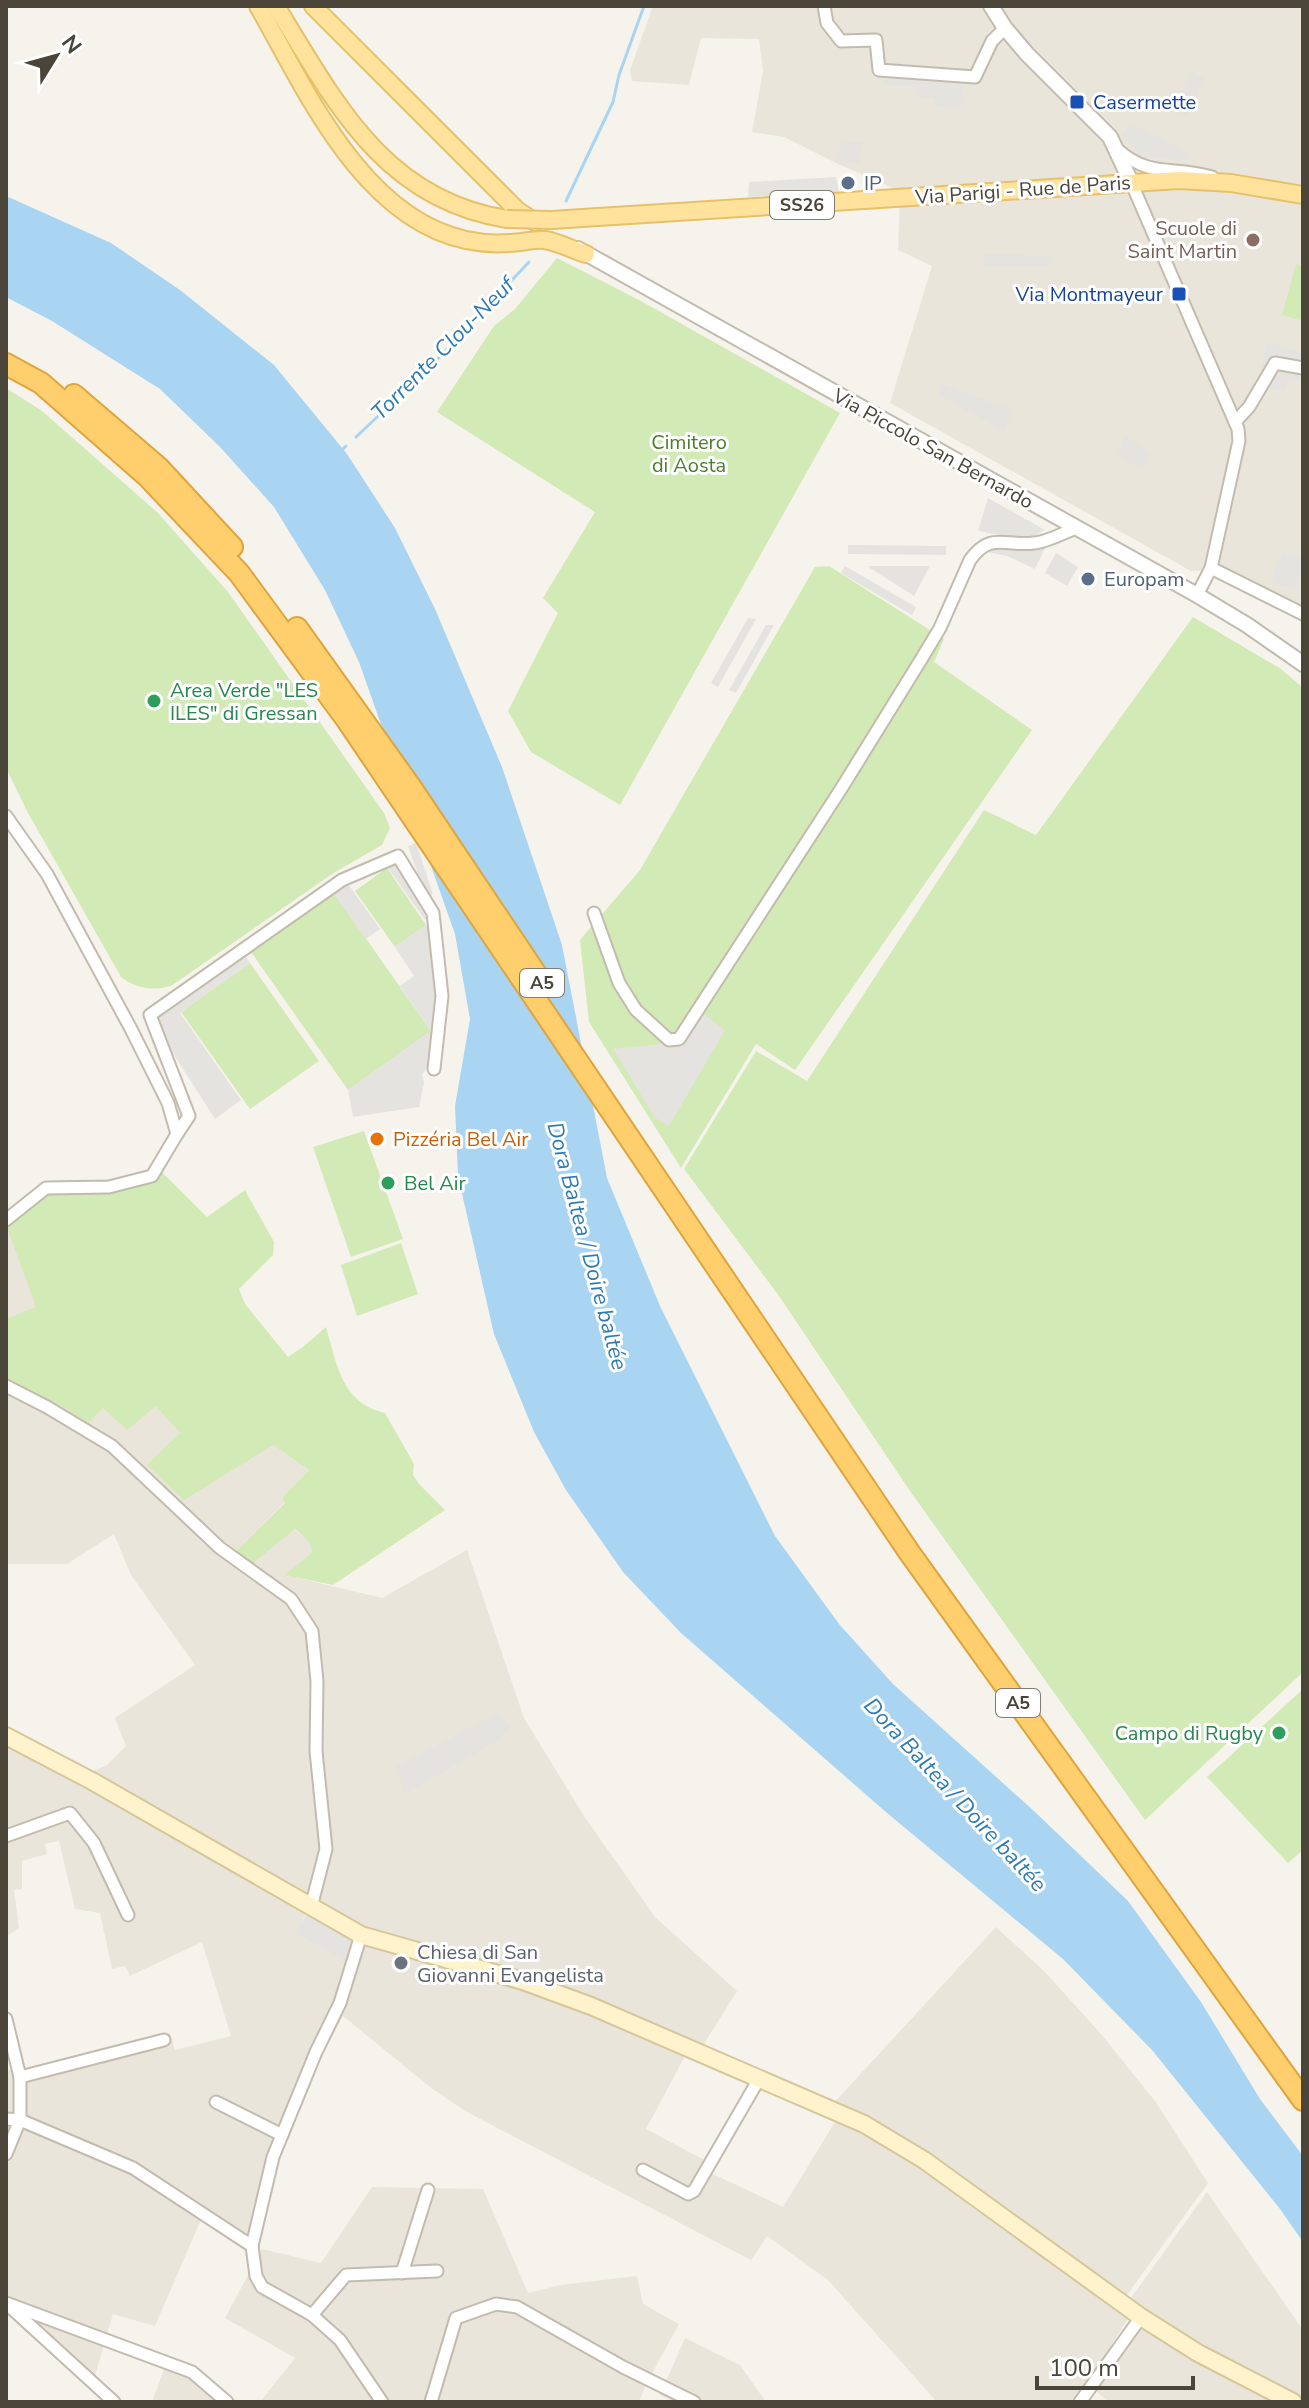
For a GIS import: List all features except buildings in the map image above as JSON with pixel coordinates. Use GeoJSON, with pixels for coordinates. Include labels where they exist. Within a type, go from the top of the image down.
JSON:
{"type":"FeatureCollection","features":[{"type":"Feature","properties":{"kind":"highway","name":"A5"},"geometry":{"type":"LineString","coordinates":[[6,350],[46,373],[158,467],[250,567],[335,679],[410,786],[744,1294],[909,1552],[1303,2100]]}},
{"type":"Feature","properties":{"kind":"highway","name":"A5"},"geometry":{"type":"LineString","coordinates":[[6,364],[41,383],[148,477],[239,573],[347,720],[918,1542],[1303,2077]]}},
{"type":"Feature","properties":{"kind":"main road"},"geometry":{"type":"LineString","coordinates":[[258,6],[332,133],[354,165],[381,194],[447,234],[488,243],[546,240],[586,254]]}},
{"type":"Feature","properties":{"kind":"main road","name":"Via Parigi - Rue de Paris"},"geometry":{"type":"LineString","coordinates":[[276,6],[350,122],[388,164],[414,184],[446,202],[479,214],[507,219],[552,220],[1179,180],[1231,183],[1303,195]]}},
{"type":"Feature","properties":{"kind":"main road"},"geometry":{"type":"LineString","coordinates":[[313,6],[517,210],[560,238]]}},
{"type":"Feature","properties":{"kind":"main road"},"geometry":{"type":"LineString","coordinates":[[529,241],[537,231],[536,223]]}},
{"type":"Feature","properties":{"kind":"main road"},"geometry":{"type":"LineString","coordinates":[[6,1736],[92,1781],[361,1935],[523,1981],[591,2006],[864,2124],[924,2160],[1141,2317],[1198,2353],[1293,2402]]}},
{"type":"Feature","properties":{"kind":"street"},"geometry":{"type":"LineString","coordinates":[[824,6],[827,23],[841,41],[876,40],[879,70],[975,77],[992,41],[1005,28]]}},
{"type":"Feature","properties":{"kind":"street"},"geometry":{"type":"LineString","coordinates":[[991,6],[1027,54],[1102,127],[1117,149],[1235,422],[1239,441],[1211,568],[1197,595]]}},
{"type":"Feature","properties":{"kind":"street"},"geometry":{"type":"LineString","coordinates":[[1117,149],[1134,163],[1156,171],[1191,171],[1231,183]]}},
{"type":"Feature","properties":{"kind":"street","name":"Via Piccolo San Bernardo"},"geometry":{"type":"LineString","coordinates":[[560,238],[1197,595],[1303,664]]}},
{"type":"Feature","properties":{"kind":"street"},"geometry":{"type":"LineString","coordinates":[[1235,422],[1249,407],[1275,363],[1303,368]]}},
{"type":"Feature","properties":{"kind":"street"},"geometry":{"type":"LineString","coordinates":[[594,913],[619,983],[636,1010],[669,1040],[679,1039],[914,671],[940,628],[970,560],[977,551],[997,541],[1037,543],[1076,528]]}},
{"type":"Feature","properties":{"kind":"street"},"geometry":{"type":"LineString","coordinates":[[1211,568],[1303,614]]}},
{"type":"Feature","properties":{"kind":"street"},"geometry":{"type":"LineString","coordinates":[[6,816],[47,874],[131,1029],[168,1103],[177,1134]]}},
{"type":"Feature","properties":{"kind":"street"},"geometry":{"type":"LineString","coordinates":[[6,1220],[46,1188],[109,1187],[152,1176],[189,1116],[150,1015],[342,880],[398,856],[433,913],[442,996],[434,1069]]}},
{"type":"Feature","properties":{"kind":"street"},"geometry":{"type":"LineString","coordinates":[[6,1386],[112,1446],[220,1548],[291,1599],[312,1631],[317,1681],[316,1751],[326,1849],[311,1907]]}},
{"type":"Feature","properties":{"kind":"street"},"geometry":{"type":"LineString","coordinates":[[6,1836],[70,1813],[94,1843],[128,1915]]}},
{"type":"Feature","properties":{"kind":"street"},"geometry":{"type":"LineString","coordinates":[[361,1935],[340,2003],[273,2157],[252,2246],[256,2276],[262,2287],[312,2315],[340,2340],[382,2402]]}},
{"type":"Feature","properties":{"kind":"street"},"geometry":{"type":"LineString","coordinates":[[6,2019],[20,2077],[20,2120],[6,2154]]}},
{"type":"Feature","properties":{"kind":"street"},"geometry":{"type":"LineString","coordinates":[[20,2077],[164,2040]]}},
{"type":"Feature","properties":{"kind":"street"},"geometry":{"type":"LineString","coordinates":[[643,2170],[688,2194],[694,2191],[759,2079]]}},
{"type":"Feature","properties":{"kind":"street"},"geometry":{"type":"LineString","coordinates":[[216,2102],[282,2135]]}},
{"type":"Feature","properties":{"kind":"street"},"geometry":{"type":"LineString","coordinates":[[6,2119],[20,2120],[133,2168],[252,2246]]}},
{"type":"Feature","properties":{"kind":"street"},"geometry":{"type":"LineString","coordinates":[[402,2273],[428,2190]]}},
{"type":"Feature","properties":{"kind":"street"},"geometry":{"type":"LineString","coordinates":[[312,2315],[346,2275],[437,2271]]}},
{"type":"Feature","properties":{"kind":"street"},"geometry":{"type":"LineString","coordinates":[[6,2303],[114,2402]]}},
{"type":"Feature","properties":{"kind":"street"},"geometry":{"type":"LineString","coordinates":[[6,2303],[192,2372],[227,2402]]}},
{"type":"Feature","properties":{"kind":"street"},"geometry":{"type":"LineString","coordinates":[[431,2402],[456,2318],[496,2304],[517,2307],[623,2367],[694,2402]]}},
{"type":"Feature","properties":{"kind":"street"},"geometry":{"type":"LineString","coordinates":[[1080,2402],[1141,2317]]}},
{"type":"Feature","properties":{"kind":"shaded area"},"geometry":{"type":"Polygon","coordinates":[[[653,6],[1303,6],[1303,606],[1228,570],[1191,571],[890,403],[932,266],[898,250],[900,191],[784,137],[752,132],[763,71],[759,39],[701,38],[689,85],[632,81],[630,70],[653,6]]]}},
{"type":"Feature","properties":{"kind":"shaded area"},"geometry":{"type":"Polygon","coordinates":[[[1191,71],[1205,78],[1187,116],[1173,110],[1191,71]]]}},
{"type":"Feature","properties":{"kind":"shaded area"},"geometry":{"type":"Polygon","coordinates":[[[885,78],[964,84],[961,108],[934,106],[934,98],[916,97],[916,87],[885,85],[885,78]]]}},
{"type":"Feature","properties":{"kind":"shaded area"},"geometry":{"type":"Polygon","coordinates":[[[1130,124],[1190,154],[1187,161],[1140,157],[1122,134],[1130,124]]]}},
{"type":"Feature","properties":{"kind":"shaded area"},"geometry":{"type":"Polygon","coordinates":[[[841,140],[863,143],[859,163],[837,161],[841,140]]]}},
{"type":"Feature","properties":{"kind":"shaded area"},"geometry":{"type":"Polygon","coordinates":[[[836,177],[839,192],[748,197],[749,182],[836,177]]]}},
{"type":"Feature","properties":{"kind":"shaded area"},"geometry":{"type":"Polygon","coordinates":[[[985,253],[1053,257],[1052,265],[982,265],[985,253]]]}},
{"type":"Feature","properties":{"kind":"shaded area"},"geometry":{"type":"Polygon","coordinates":[[[1267,342],[1303,353],[1303,362],[1273,353],[1268,368],[1261,367],[1267,342]]]}},
{"type":"Feature","properties":{"kind":"shaded area"},"geometry":{"type":"Polygon","coordinates":[[[1279,367],[1303,373],[1303,383],[1290,379],[1285,392],[1270,388],[1274,372],[1279,367]]]}},
{"type":"Feature","properties":{"kind":"shaded area"},"geometry":{"type":"Polygon","coordinates":[[[943,384],[1012,410],[1005,432],[938,394],[943,384]]]}},
{"type":"Feature","properties":{"kind":"shaded area"},"geometry":{"type":"Polygon","coordinates":[[[1126,437],[1150,452],[1142,469],[1116,455],[1126,437]]]}},
{"type":"Feature","properties":{"kind":"shaded area"},"geometry":{"type":"Polygon","coordinates":[[[988,498],[1045,530],[1026,540],[978,531],[988,498]]]}},
{"type":"Feature","properties":{"kind":"shaded area"},"geometry":{"type":"Polygon","coordinates":[[[848,545],[946,546],[946,555],[848,554],[848,545]]]}},
{"type":"Feature","properties":{"kind":"shaded area"},"geometry":{"type":"Polygon","coordinates":[[[989,548],[1045,548],[1035,569],[1007,556],[987,552],[989,548]]]}},
{"type":"Feature","properties":{"kind":"shaded area"},"geometry":{"type":"Polygon","coordinates":[[[1283,552],[1303,560],[1294,590],[1271,581],[1283,552]]]}},
{"type":"Feature","properties":{"kind":"shaded area"},"geometry":{"type":"Polygon","coordinates":[[[1056,553],[1078,567],[1067,586],[1045,573],[1056,553]]]}},
{"type":"Feature","properties":{"kind":"shaded area"},"geometry":{"type":"Polygon","coordinates":[[[845,566],[916,607],[912,615],[841,573],[845,566]]]}},
{"type":"Feature","properties":{"kind":"shaded area"},"geometry":{"type":"Polygon","coordinates":[[[867,566],[930,566],[914,596],[867,566]]]}},
{"type":"Feature","properties":{"kind":"shaded area"},"geometry":{"type":"Polygon","coordinates":[[[748,618],[756,619],[718,687],[711,683],[748,618]]]}},
{"type":"Feature","properties":{"kind":"shaded area"},"geometry":{"type":"Polygon","coordinates":[[[766,625],[774,625],[736,693],[729,690],[766,625]]]}},
{"type":"Feature","properties":{"kind":"shaded area"},"geometry":{"type":"Polygon","coordinates":[[[416,843],[433,894],[429,896],[426,887],[423,888],[408,846],[416,843]]]}},
{"type":"Feature","properties":{"kind":"shaded area"},"geometry":{"type":"Polygon","coordinates":[[[394,863],[425,907],[422,910],[427,918],[425,920],[388,868],[394,863]]]}},
{"type":"Feature","properties":{"kind":"shaded area"},"geometry":{"type":"Polygon","coordinates":[[[348,884],[380,929],[366,939],[334,894],[348,884]]]}},
{"type":"Feature","properties":{"kind":"shaded area"},"geometry":{"type":"Polygon","coordinates":[[[426,925],[432,937],[436,999],[434,1029],[431,1031],[400,986],[414,976],[395,947],[426,925]]]}},
{"type":"Feature","properties":{"kind":"shaded area"},"geometry":{"type":"Polygon","coordinates":[[[244,954],[250,963],[180,1013],[241,1100],[215,1119],[166,1042],[158,1019],[244,954]]]}},
{"type":"Feature","properties":{"kind":"shaded area"},"geometry":{"type":"Polygon","coordinates":[[[701,1012],[725,1030],[669,1126],[655,1118],[613,1049],[681,1042],[701,1012]]]}},
{"type":"Feature","properties":{"kind":"shaded area"},"geometry":{"type":"Polygon","coordinates":[[[431,1031],[430,1063],[422,1075],[424,1083],[419,1107],[353,1117],[348,1090],[431,1031]]]}},
{"type":"Feature","properties":{"kind":"shaded area"},"geometry":{"type":"Polygon","coordinates":[[[6,1229],[180,1433],[273,1445],[309,1470],[282,1497],[285,1502],[236,1551],[252,1563],[294,1529],[305,1538],[312,1552],[286,1575],[382,1598],[467,1550],[524,1718],[584,1816],[655,1917],[737,1991],[694,2060],[685,2056],[646,2129],[714,2165],[711,2173],[783,2207],[841,2112],[831,2106],[996,1927],[1045,1972],[1155,2101],[1208,2183],[1116,2310],[1128,2319],[1075,2402],[937,2402],[828,2280],[767,2236],[751,2260],[465,2111],[430,2087],[343,2016],[312,2074],[285,2137],[254,2242],[203,2215],[155,2326],[113,2314],[94,2379],[39,2331],[20,2304],[6,2295],[6,2070],[18,2069],[19,2074],[170,2033],[175,2050],[231,2036],[202,1942],[130,1976],[125,1966],[112,1969],[100,1913],[75,1909],[59,1841],[45,1844],[47,1854],[22,1861],[22,1889],[14,1890],[19,1928],[6,1937],[6,1744],[82,1784],[93,1771],[107,1765],[126,1746],[115,1718],[195,1665],[131,1575],[114,1534],[67,1564],[6,1564],[6,1229]],[[250,1853],[253,1863],[247,1878],[307,1912],[300,1925],[314,1908],[258,1874],[250,1853]]]}},
{"type":"Feature","properties":{"kind":"shaded area"},"geometry":{"type":"Polygon","coordinates":[[[499,1713],[510,1727],[498,1740],[405,1794],[396,1766],[499,1713]]]}},
{"type":"Feature","properties":{"kind":"shaded area"},"geometry":{"type":"Polygon","coordinates":[[[308,1912],[360,1939],[351,1964],[295,1933],[308,1912]]]}},
{"type":"Feature","properties":{"kind":"shaded area"},"geometry":{"type":"Polygon","coordinates":[[[372,2187],[483,2189],[528,2293],[561,2285],[637,2276],[643,2304],[679,2324],[639,2402],[260,2402],[295,2358],[225,2318],[262,2249],[321,2263],[372,2187]]]}},
{"type":"Feature","properties":{"kind":"shaded area"},"geometry":{"type":"Polygon","coordinates":[[[1207,2192],[1303,2330],[1303,2402],[1108,2402],[1096,2391],[1149,2314],[1131,2298],[1207,2192]]]}},
{"type":"Feature","properties":{"kind":"shaded area"},"geometry":{"type":"Polygon","coordinates":[[[685,2338],[740,2365],[766,2402],[675,2402],[660,2395],[685,2338]]]}},
{"type":"Feature","properties":{"kind":"shaded area"},"geometry":{"type":"Polygon","coordinates":[[[166,2364],[190,2374],[223,2402],[152,2402],[166,2364]]]}},
{"type":"Feature","properties":{"kind":"green space","name":"Cimitero di Aosta"},"geometry":{"type":"Polygon","coordinates":[[[557,258],[641,301],[840,413],[620,805],[531,752],[508,711],[558,613],[543,598],[595,512],[437,412],[494,326],[515,309],[557,258]]]}},
{"type":"Feature","properties":{"kind":"green space"},"geometry":{"type":"Polygon","coordinates":[[[1296,264],[1303,266],[1303,321],[1282,315],[1296,264]]]}},
{"type":"Feature","properties":{"kind":"green space","name":"Area Verde \"LES ILES\" di Gressan"},"geometry":{"type":"Polygon","coordinates":[[[6,388],[42,411],[158,513],[228,592],[384,813],[390,828],[382,845],[335,872],[171,986],[145,988],[121,977],[28,813],[6,768],[6,388]]]}},
{"type":"Feature","properties":{"kind":"green space"},"geometry":{"type":"Polygon","coordinates":[[[829,566],[944,639],[934,662],[1032,730],[795,1070],[756,1044],[681,1168],[589,1022],[580,940],[640,870],[815,567],[829,566]]]}},
{"type":"Feature","properties":{"kind":"green space"},"geometry":{"type":"Polygon","coordinates":[[[1193,617],[1281,669],[1303,688],[1303,1672],[1145,1820],[910,1491],[779,1296],[684,1169],[756,1051],[807,1081],[984,810],[1036,835],[1193,617]]]}},
{"type":"Feature","properties":{"kind":"green space"},"geometry":{"type":"Polygon","coordinates":[[[387,868],[426,925],[395,947],[355,891],[387,868]]]}},
{"type":"Feature","properties":{"kind":"green space"},"geometry":{"type":"Polygon","coordinates":[[[334,893],[431,1031],[348,1090],[251,952],[334,893]]]}},
{"type":"Feature","properties":{"kind":"green space"},"geometry":{"type":"Polygon","coordinates":[[[250,963],[319,1061],[250,1109],[181,1012],[250,963]]]}},
{"type":"Feature","properties":{"kind":"green space"},"geometry":{"type":"Polygon","coordinates":[[[364,1131],[403,1239],[351,1257],[313,1147],[364,1131]]]}},
{"type":"Feature","properties":{"kind":"green space"},"geometry":{"type":"Polygon","coordinates":[[[161,1171],[207,1217],[245,1190],[274,1242],[273,1255],[239,1289],[245,1304],[288,1357],[326,1327],[338,1368],[350,1391],[370,1408],[385,1413],[414,1464],[413,1475],[445,1510],[333,1585],[285,1575],[312,1552],[308,1542],[295,1529],[252,1564],[236,1551],[285,1503],[282,1497],[309,1470],[273,1445],[184,1500],[147,1465],[180,1433],[156,1406],[127,1430],[103,1408],[88,1423],[6,1378],[6,1319],[36,1307],[6,1225],[46,1194],[139,1187],[161,1171]]]}},
{"type":"Feature","properties":{"kind":"green space"},"geometry":{"type":"Polygon","coordinates":[[[401,1243],[418,1294],[357,1316],[341,1265],[401,1243]]]}},
{"type":"Feature","properties":{"kind":"green space","name":"Campo di Rugby"},"geometry":{"type":"Polygon","coordinates":[[[1303,1689],[1303,1850],[1288,1863],[1207,1777],[1303,1689]]]}},
{"type":"Feature","properties":{"kind":"water","name":"Dora Baltea / Doire baltée"},"geometry":{"type":"Polygon","coordinates":[[[6,196],[111,243],[180,290],[274,365],[347,454],[395,528],[435,609],[502,767],[562,945],[607,1178],[660,1306],[775,1536],[839,1624],[893,1684],[1128,1901],[1201,2002],[1260,2099],[1303,2156],[1303,2242],[1152,2050],[1063,1959],[887,1813],[681,1633],[623,1572],[566,1490],[534,1432],[494,1334],[458,1176],[455,1106],[470,1019],[455,934],[359,662],[325,590],[274,507],[220,447],[160,389],[52,321],[6,297],[6,196]]]}},
{"type":"Feature","properties":{"kind":"waterway","name":"Torrente Clou-Neuf"},"geometry":{"type":"LineString","coordinates":[[566,201],[613,102],[619,75],[644,6]]}},
{"type":"Feature","properties":{"kind":"waterway","name":"Torrente Clou-Neuf"},"geometry":{"type":"LineString","coordinates":[[356,437],[431,366],[529,262]]}},
{"type":"Feature","properties":{"kind":"waterway","name":"Torrente Clou-Neuf"},"geometry":{"type":"LineString","coordinates":[[343,449],[346,446]]}},
{"type":"Feature","properties":{"kind":"place","name":"Casermette"},"geometry":{"type":"Point","coordinates":[1077,102]}},
{"type":"Feature","properties":{"kind":"place","name":"IP"},"geometry":{"type":"Point","coordinates":[848,183]}},
{"type":"Feature","properties":{"kind":"place","name":"Scuole di Saint Martin"},"geometry":{"type":"Point","coordinates":[1253,240]}},
{"type":"Feature","properties":{"kind":"place","name":"Via Montmayeur"},"geometry":{"type":"Point","coordinates":[1179,294]}},
{"type":"Feature","properties":{"kind":"place","name":"Europam"},"geometry":{"type":"Point","coordinates":[1088,579]}},
{"type":"Feature","properties":{"kind":"place","name":"Area Verde \"LES ILES\" di Gressan"},"geometry":{"type":"Point","coordinates":[154,701]}},
{"type":"Feature","properties":{"kind":"place","name":"Pizzéria Bel Air"},"geometry":{"type":"Point","coordinates":[377,1139]}},
{"type":"Feature","properties":{"kind":"place","name":"Bel Air"},"geometry":{"type":"Point","coordinates":[388,1183]}},
{"type":"Feature","properties":{"kind":"place","name":"Campo di Rugby"},"geometry":{"type":"Point","coordinates":[1279,1733]}},
{"type":"Feature","properties":{"kind":"place","name":"Chiesa di San Giovanni Evangelista"},"geometry":{"type":"Point","coordinates":[401,1963]}}]}
